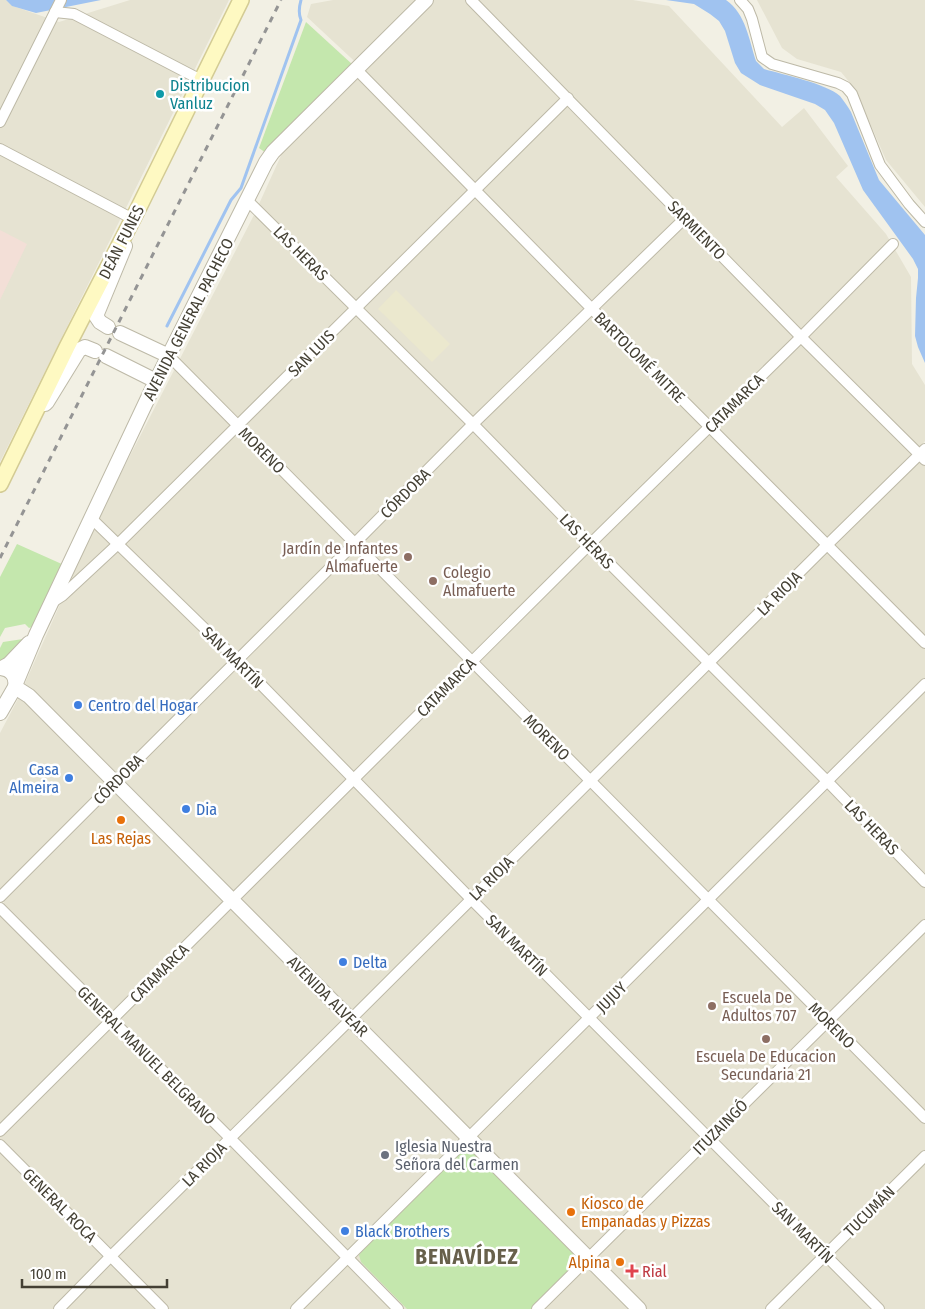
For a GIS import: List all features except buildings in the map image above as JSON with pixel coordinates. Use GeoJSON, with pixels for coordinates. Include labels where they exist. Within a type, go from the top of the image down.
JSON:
{"type":"FeatureCollection","features":[{"type":"Feature","properties":{"kind":"main road","name":"DEÁN FUNES"},"geometry":{"type":"LineString","coordinates":[[1,478],[241,0]]}},
{"type":"Feature","properties":{"kind":"street"},"geometry":{"type":"LineString","coordinates":[[0,122],[61,0]]}},
{"type":"Feature","properties":{"kind":"street","name":"AVENIDA GENERAL PACHECO"},"geometry":{"type":"LineString","coordinates":[[0,713],[156,381],[266,162],[273,152],[426,0]]}},
{"type":"Feature","properties":{"kind":"street","name":"SARMIENTO"},"geometry":{"type":"LineString","coordinates":[[470,0],[801,337],[923,454]]}},
{"type":"Feature","properties":{"kind":"street"},"geometry":{"type":"LineString","coordinates":[[740,0],[748,9],[762,57],[766,61],[838,83],[846,87],[852,94],[880,165],[925,222]]}},
{"type":"Feature","properties":{"kind":"street"},"geometry":{"type":"LineString","coordinates":[[55,12],[74,14],[201,80]]}},
{"type":"Feature","properties":{"kind":"street","name":"BARTOLOMÉ MITRE"},"geometry":{"type":"LineString","coordinates":[[356,69],[925,643]]}},
{"type":"Feature","properties":{"kind":"street","name":"SAN LUIS"},"geometry":{"type":"LineString","coordinates":[[51,604],[118,544],[568,98]]}},
{"type":"Feature","properties":{"kind":"street"},"geometry":{"type":"LineString","coordinates":[[0,148],[132,219],[132,230],[96,316],[100,322],[114,330],[169,356]]}},
{"type":"Feature","properties":{"kind":"street","name":"LAS HERAS"},"geometry":{"type":"LineString","coordinates":[[247,200],[473,424],[925,882]]}},
{"type":"Feature","properties":{"kind":"street","name":"CÓRDOBA"},"geometry":{"type":"LineString","coordinates":[[0,897],[473,424],[685,218]]}},
{"type":"Feature","properties":{"kind":"street","name":"CATAMARCA"},"geometry":{"type":"LineString","coordinates":[[0,1131],[590,544],[801,337],[892,244]]}},
{"type":"Feature","properties":{"kind":"street"},"geometry":{"type":"LineString","coordinates":[[39,404],[47,402],[79,350],[85,347],[156,381]]}},
{"type":"Feature","properties":{"kind":"street","name":"MORENO"},"geometry":{"type":"LineString","coordinates":[[169,356],[925,1118]]}},
{"type":"Feature","properties":{"kind":"street","name":"LA RIOJA"},"geometry":{"type":"LineString","coordinates":[[59,1309],[827,545],[923,454]]}},
{"type":"Feature","properties":{"kind":"street","name":"SAN MARTÍN"},"geometry":{"type":"LineString","coordinates":[[91,518],[237,660],[353,780],[879,1309]]}},
{"type":"Feature","properties":{"kind":"street"},"geometry":{"type":"LineString","coordinates":[[1,668],[9,664],[36,635]]}},
{"type":"Feature","properties":{"kind":"street","name":"AVENIDA ALVEAR"},"geometry":{"type":"LineString","coordinates":[[1,668],[13,674],[11,690],[29,696],[639,1309]]}},
{"type":"Feature","properties":{"kind":"street","name":"JUJUY"},"geometry":{"type":"LineString","coordinates":[[296,1309],[925,684]]}},
{"type":"Feature","properties":{"kind":"street","name":"GENERAL MANUEL BELGRANO"},"geometry":{"type":"LineString","coordinates":[[0,908],[398,1309]]}},
{"type":"Feature","properties":{"kind":"street","name":"ITUZAINGÓ"},"geometry":{"type":"LineString","coordinates":[[537,1309],[925,925]]}},
{"type":"Feature","properties":{"kind":"street","name":"GENERAL ROCA"},"geometry":{"type":"LineString","coordinates":[[0,1145],[163,1309]]}},
{"type":"Feature","properties":{"kind":"street","name":"TUCUMÁN"},"geometry":{"type":"LineString","coordinates":[[770,1309],[925,1156]]}},
{"type":"Feature","properties":{"kind":"shaded area"},"geometry":{"type":"Polygon","coordinates":[[[0,0],[6,0],[13,6],[59,22],[130,0],[229,0],[0,462],[0,0]]]}},
{"type":"Feature","properties":{"kind":"shaded area"},"geometry":{"type":"Polygon","coordinates":[[[333,0],[633,0],[669,6],[782,127],[804,108],[848,166],[836,177],[886,234],[911,277],[912,364],[925,385],[925,441],[921,446],[925,451],[925,1309],[0,1309],[0,907],[4,903],[0,898],[0,733],[18,699],[100,514],[254,215],[284,149],[365,71],[307,17],[311,4],[333,0]]]}},
{"type":"Feature","properties":{"kind":"shaded area"},"geometry":{"type":"Polygon","coordinates":[[[757,0],[925,0],[925,207],[886,160],[855,89],[841,72],[797,59],[782,48],[757,0]]]}},
{"type":"Feature","properties":{"kind":"shaded area"},"geometry":{"type":"Polygon","coordinates":[[[0,230],[27,244],[0,300],[0,230]]]}},
{"type":"Feature","properties":{"kind":"shaded area"},"geometry":{"type":"Polygon","coordinates":[[[396,290],[450,344],[432,362],[378,309],[396,290]]]}},
{"type":"Feature","properties":{"kind":"green space"},"geometry":{"type":"Polygon","coordinates":[[[306,22],[353,65],[266,153],[259,148],[306,22]]]}},
{"type":"Feature","properties":{"kind":"green space"},"geometry":{"type":"Polygon","coordinates":[[[17,544],[64,565],[34,626],[29,628],[25,624],[5,628],[0,637],[0,577],[17,544]]]}},
{"type":"Feature","properties":{"kind":"green space"},"geometry":{"type":"Polygon","coordinates":[[[26,640],[8,660],[0,662],[0,648],[3,642],[26,640]]]}},
{"type":"Feature","properties":{"kind":"green space"},"geometry":{"type":"Polygon","coordinates":[[[466,1148],[470,1148],[578,1255],[577,1263],[531,1309],[407,1309],[361,1262],[359,1255],[362,1251],[466,1148]]]}},
{"type":"Feature","properties":{"kind":"water"},"geometry":{"type":"Polygon","coordinates":[[[6,0],[101,0],[36,13],[12,6],[6,0]]]}},
{"type":"Feature","properties":{"kind":"water"},"geometry":{"type":"Polygon","coordinates":[[[666,0],[726,0],[738,12],[749,36],[756,61],[764,69],[825,87],[840,96],[851,112],[879,180],[925,235],[925,363],[915,336],[918,269],[913,259],[863,190],[834,123],[825,110],[815,104],[760,85],[741,73],[735,63],[725,31],[719,21],[694,4],[666,0]]]}},
{"type":"Feature","properties":{"kind":"water"},"geometry":{"type":"Polygon","coordinates":[[[467,1249],[473,1251],[475,1257],[473,1263],[467,1265],[461,1263],[459,1257],[461,1251],[467,1249]]]}},
{"type":"Feature","properties":{"kind":"waterway"},"geometry":{"type":"LineString","coordinates":[[167,326],[231,200],[241,188],[301,20],[299,15],[301,0]]}},
{"type":"Feature","properties":{"kind":"railway"},"geometry":{"type":"LineString","coordinates":[[0,558],[281,0]]}},
{"type":"Feature","properties":{"kind":"place","name":"Distribucion Vanluz"},"geometry":{"type":"Point","coordinates":[160,94]}},
{"type":"Feature","properties":{"kind":"place","name":"Jardín de Infantes Almafuerte"},"geometry":{"type":"Point","coordinates":[408,557]}},
{"type":"Feature","properties":{"kind":"place","name":"Colegio Almafuerte"},"geometry":{"type":"Point","coordinates":[433,581]}},
{"type":"Feature","properties":{"kind":"place","name":"Centro del Hogar"},"geometry":{"type":"Point","coordinates":[78,705]}},
{"type":"Feature","properties":{"kind":"place","name":"Casa Almeira"},"geometry":{"type":"Point","coordinates":[69,778]}},
{"type":"Feature","properties":{"kind":"place","name":"Dia"},"geometry":{"type":"Point","coordinates":[186,809]}},
{"type":"Feature","properties":{"kind":"place","name":"Las Rejas"},"geometry":{"type":"Point","coordinates":[121,820]}},
{"type":"Feature","properties":{"kind":"place","name":"Delta"},"geometry":{"type":"Point","coordinates":[343,962]}},
{"type":"Feature","properties":{"kind":"place","name":"Escuela De Adultos 707"},"geometry":{"type":"Point","coordinates":[712,1006]}},
{"type":"Feature","properties":{"kind":"place","name":"Escuela De Educacion Secundaria 21"},"geometry":{"type":"Point","coordinates":[766,1039]}},
{"type":"Feature","properties":{"kind":"place","name":"Iglesia Nuestra Señora del Carmen"},"geometry":{"type":"Point","coordinates":[385,1155]}},
{"type":"Feature","properties":{"kind":"place","name":"Kiosco de Empanadas y Pizzas"},"geometry":{"type":"Point","coordinates":[571,1212]}},
{"type":"Feature","properties":{"kind":"place","name":"Black Brothers"},"geometry":{"type":"Point","coordinates":[345,1231]}},
{"type":"Feature","properties":{"kind":"place","name":"Alpina"},"geometry":{"type":"Point","coordinates":[620,1262]}},
{"type":"Feature","properties":{"kind":"place","name":"Rial"},"geometry":{"type":"Point","coordinates":[632,1271]}},
{"type":"Feature","properties":{"kind":"district","name":"BENAVÍDEZ"},"geometry":{"type":"Point","coordinates":[467,1257]}}]}
